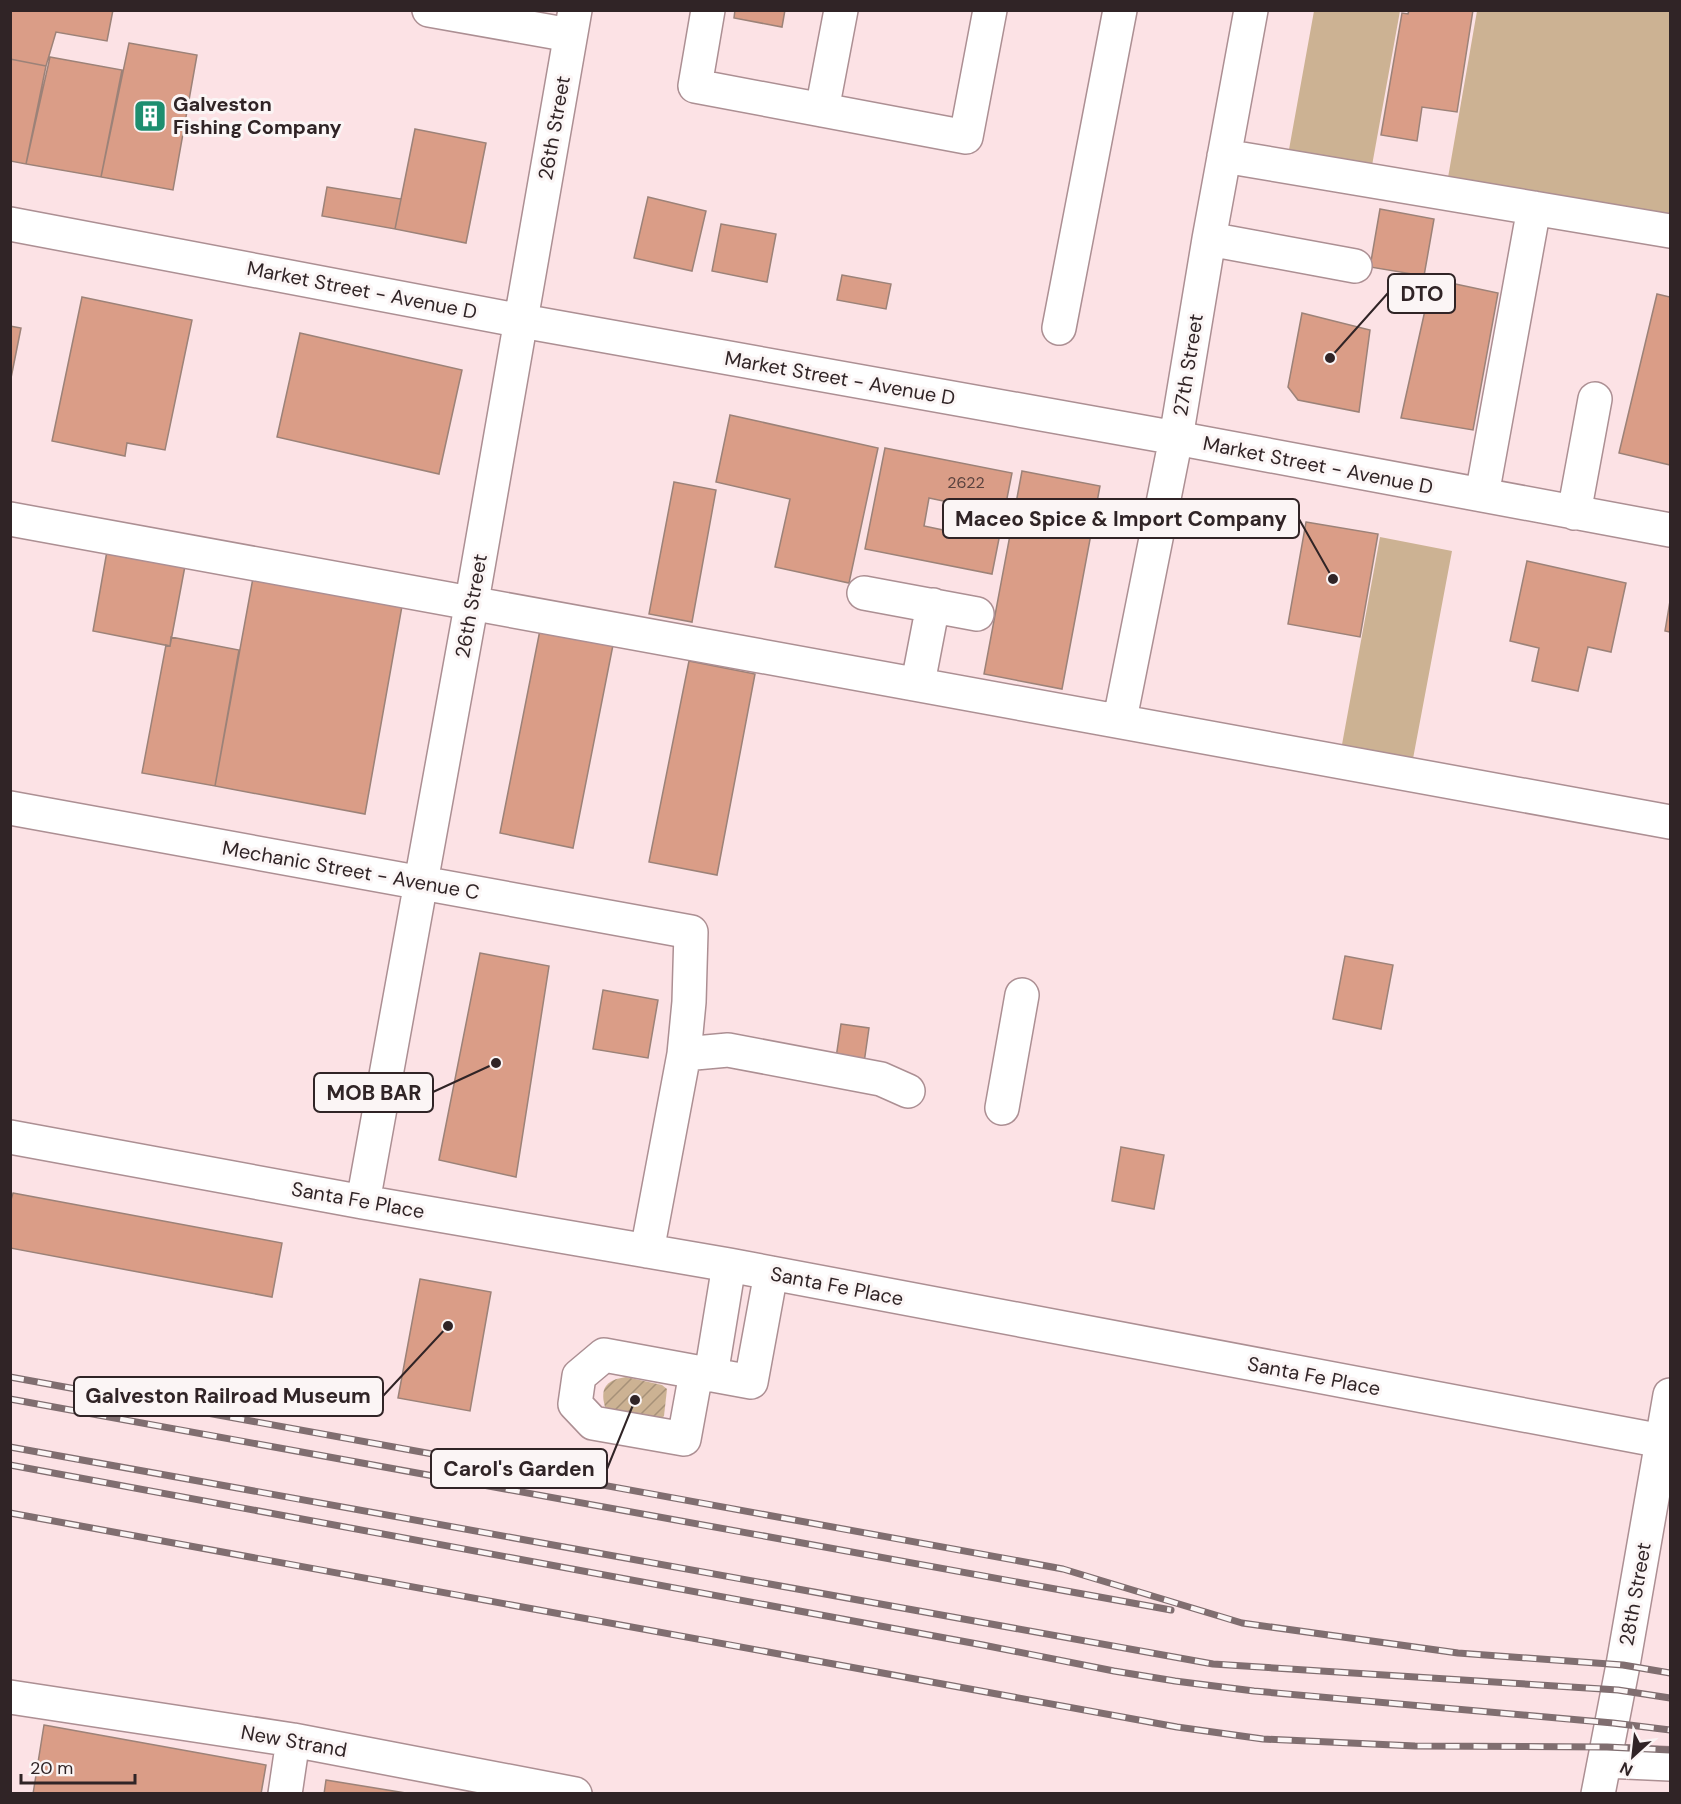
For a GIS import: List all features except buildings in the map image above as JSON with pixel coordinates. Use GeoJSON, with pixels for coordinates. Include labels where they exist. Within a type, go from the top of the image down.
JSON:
{"type":"FeatureCollection","features":[{"type":"Feature","properties":{"kind":"street"},"geometry":{"type":"LineString","coordinates":[[429,10],[573,23]]}},
{"type":"Feature","properties":{"kind":"street"},"geometry":{"type":"LineString","coordinates":[[708,10],[695,86],[966,137],[990,10]]}},
{"type":"Feature","properties":{"kind":"street"},"geometry":{"type":"LineString","coordinates":[[822,110],[841,10]]}},
{"type":"Feature","properties":{"kind":"street"},"geometry":{"type":"LineString","coordinates":[[1059,328],[1120,10]]}},
{"type":"Feature","properties":{"kind":"street","name":"27th Street"},"geometry":{"type":"LineString","coordinates":[[1120,719],[1176,438],[1209,239],[1251,10]]}},
{"type":"Feature","properties":{"kind":"street","name":"26th Street"},"geometry":{"type":"LineString","coordinates":[[363,1202],[522,321],[573,23]]}},
{"type":"Feature","properties":{"kind":"street"},"geometry":{"type":"LineString","coordinates":[[1224,156],[1671,231]]}},
{"type":"Feature","properties":{"kind":"street"},"geometry":{"type":"LineString","coordinates":[[1482,495],[1534,208]]}},
{"type":"Feature","properties":{"kind":"street","name":"Market Street - Avenue D"},"geometry":{"type":"LineString","coordinates":[[10,224],[522,321],[1176,438],[1671,530]]}},
{"type":"Feature","properties":{"kind":"street"},"geometry":{"type":"LineString","coordinates":[[1209,239],[1355,266]]}},
{"type":"Feature","properties":{"kind":"street"},"geometry":{"type":"LineString","coordinates":[[1574,513],[1594,399]]}},
{"type":"Feature","properties":{"kind":"street"},"geometry":{"type":"LineString","coordinates":[[10,519],[1120,719],[1671,822]]}},
{"type":"Feature","properties":{"kind":"street"},"geometry":{"type":"LineString","coordinates":[[864,592],[977,614]]}},
{"type":"Feature","properties":{"kind":"street"},"geometry":{"type":"LineString","coordinates":[[918,683],[933,605]]}},
{"type":"Feature","properties":{"kind":"street","name":"Mechanic Street - Avenue C"},"geometry":{"type":"LineString","coordinates":[[10,808],[691,932],[689,1002],[684,1054]]}},
{"type":"Feature","properties":{"kind":"street"},"geometry":{"type":"LineString","coordinates":[[1002,1108],[1022,995]]}},
{"type":"Feature","properties":{"kind":"street"},"geometry":{"type":"LineString","coordinates":[[647,1251],[684,1054],[728,1050],[881,1079],[908,1091]]}},
{"type":"Feature","properties":{"kind":"street","name":"Santa Fe Place"},"geometry":{"type":"LineString","coordinates":[[10,1137],[363,1202],[771,1273],[1667,1418]]}},
{"type":"Feature","properties":{"kind":"street"},"geometry":{"type":"LineString","coordinates":[[729,1265],[704,1374],[684,1439],[593,1423],[574,1404],[579,1376],[604,1355],[704,1374],[751,1382],[771,1273]]}},
{"type":"Feature","properties":{"kind":"street","name":"28th Street"},"geometry":{"type":"LineString","coordinates":[[1598,1794],[1667,1418]]}},
{"type":"Feature","properties":{"kind":"street","name":"New Strand"},"geometry":{"type":"LineString","coordinates":[[10,1697],[293,1740],[575,1794]]}},
{"type":"Feature","properties":{"kind":"street"},"geometry":{"type":"LineString","coordinates":[[285,1794],[293,1740]]}},
{"type":"Feature","properties":{"kind":"street"},"geometry":{"type":"LineString","coordinates":[[1605,1761],[1671,1764]]}},
{"type":"Feature","properties":{"kind":"shaded area"},"geometry":{"type":"Polygon","coordinates":[[[1314,11],[1400,11],[1371,171],[1288,155],[1314,11]]]}},
{"type":"Feature","properties":{"kind":"shaded area"},"geometry":{"type":"Polygon","coordinates":[[[1477,11],[1670,11],[1670,227],[1446,189],[1477,11]]]}},
{"type":"Feature","properties":{"kind":"shaded area"},"geometry":{"type":"Polygon","coordinates":[[[1380,537],[1452,551],[1412,764],[1341,750],[1380,537]]]}},
{"type":"Feature","properties":{"kind":"shaded area"},"geometry":{"type":"Polygon","coordinates":[[[626,1377],[662,1385],[667,1389],[664,1416],[657,1424],[606,1410],[603,1396],[606,1387],[613,1380],[626,1377]]]}},
{"type":"Feature","properties":{"kind":"railway"},"geometry":{"type":"LineString","coordinates":[[10,1377],[1063,1569],[1242,1623],[1458,1653],[1623,1665],[1670,1673]]}},
{"type":"Feature","properties":{"kind":"railway"},"geometry":{"type":"LineString","coordinates":[[10,1399],[1171,1610]]}},
{"type":"Feature","properties":{"kind":"railway"},"geometry":{"type":"LineString","coordinates":[[10,1447],[1213,1664],[1618,1690],[1670,1698]]}},
{"type":"Feature","properties":{"kind":"railway"},"geometry":{"type":"LineString","coordinates":[[10,1465],[1175,1681],[1254,1691],[1670,1730]]}},
{"type":"Feature","properties":{"kind":"railway"},"geometry":{"type":"LineString","coordinates":[[10,1513],[1177,1727],[1263,1739],[1415,1746],[1607,1747],[1670,1750]]}},
{"type":"Feature","properties":{"kind":"place","name":"Galveston Fishing Company"},"geometry":{"type":"Point","coordinates":[150,116]}},
{"type":"Feature","properties":{"kind":"place","name":"DTO"},"geometry":{"type":"Point","coordinates":[1330,358]}},
{"type":"Feature","properties":{"kind":"place","name":"Maceo Spice & Import Company"},"geometry":{"type":"Point","coordinates":[1333,579]}},
{"type":"Feature","properties":{"kind":"place","name":"MOB BAR"},"geometry":{"type":"Point","coordinates":[496,1063]}},
{"type":"Feature","properties":{"kind":"place","name":"Galveston Railroad Museum"},"geometry":{"type":"Point","coordinates":[448,1326]}},
{"type":"Feature","properties":{"kind":"place","name":"Carol's Garden"},"geometry":{"type":"Point","coordinates":[635,1400]}}]}
